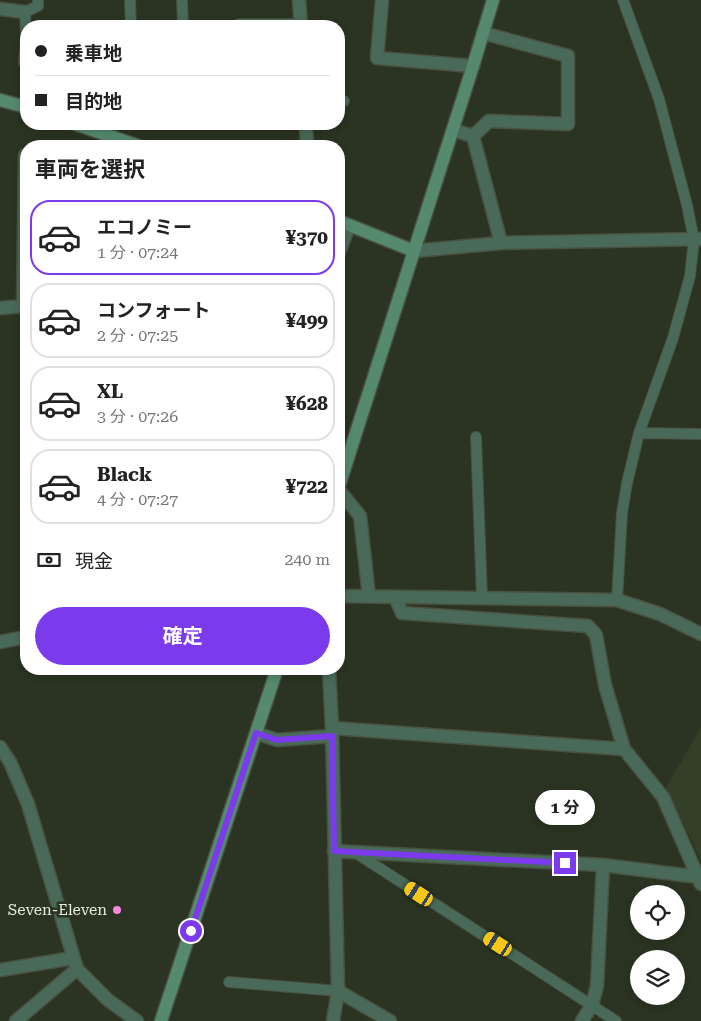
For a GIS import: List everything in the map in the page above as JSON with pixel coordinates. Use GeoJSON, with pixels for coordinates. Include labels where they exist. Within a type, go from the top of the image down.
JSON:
{"type":"FeatureCollection","features":[{"type":"Feature","properties":{"kind":"street"},"geometry":{"type":"LineString","coordinates":[[299,0],[301,20]]}},
{"type":"Feature","properties":{"kind":"street"},"geometry":{"type":"LineString","coordinates":[[382,0],[377,58],[473,66]]}},
{"type":"Feature","properties":{"kind":"street"},"geometry":{"type":"LineString","coordinates":[[345,467],[493,0]]}},
{"type":"Feature","properties":{"kind":"street"},"geometry":{"type":"LineString","coordinates":[[0,9],[25,12]]}},
{"type":"Feature","properties":{"kind":"street"},"geometry":{"type":"LineString","coordinates":[[473,136],[490,121],[568,124],[568,56],[483,33]]}},
{"type":"Feature","properties":{"kind":"street"},"geometry":{"type":"LineString","coordinates":[[0,100],[20,105]]}},
{"type":"Feature","properties":{"kind":"street"},"geometry":{"type":"LineString","coordinates":[[92,130],[122,140]]}},
{"type":"Feature","properties":{"kind":"street"},"geometry":{"type":"LineString","coordinates":[[453,130],[473,136]]}},
{"type":"Feature","properties":{"kind":"street"},"geometry":{"type":"LineString","coordinates":[[473,136],[501,244]]}},
{"type":"Feature","properties":{"kind":"street"},"geometry":{"type":"LineString","coordinates":[[345,224],[414,251],[501,244],[697,240]]}},
{"type":"Feature","properties":{"kind":"street"},"geometry":{"type":"LineString","coordinates":[[0,308],[20,306]]}},
{"type":"Feature","properties":{"kind":"street"},"geometry":{"type":"LineString","coordinates":[[345,497],[360,516],[369,596]]}},
{"type":"Feature","properties":{"kind":"street"},"geometry":{"type":"LineString","coordinates":[[345,596],[616,600],[660,614],[701,634]]}},
{"type":"Feature","properties":{"kind":"street"},"geometry":{"type":"LineString","coordinates":[[395,597],[402,614],[588,626],[596,635],[606,685],[624,749],[663,797],[700,880]]}},
{"type":"Feature","properties":{"kind":"street"},"geometry":{"type":"LineString","coordinates":[[0,642],[20,639]]}},
{"type":"Feature","properties":{"kind":"street"},"geometry":{"type":"LineString","coordinates":[[161,1021],[275,675]]}},
{"type":"Feature","properties":{"kind":"street"},"geometry":{"type":"LineString","coordinates":[[329,675],[338,991],[333,1021]]}},
{"type":"Feature","properties":{"kind":"street"},"geometry":{"type":"LineString","coordinates":[[256,733],[277,740],[332,732],[624,749]]}},
{"type":"Feature","properties":{"kind":"street"},"geometry":{"type":"LineString","coordinates":[[0,747],[10,762],[28,804],[75,964],[108,1000],[137,1021]]}},
{"type":"Feature","properties":{"kind":"street"},"geometry":{"type":"LineString","coordinates":[[334,851],[603,865],[700,880]]}},
{"type":"Feature","properties":{"kind":"street"},"geometry":{"type":"LineString","coordinates":[[582,1021],[592,1005],[597,986],[603,865]]}},
{"type":"Feature","properties":{"kind":"street"},"geometry":{"type":"LineString","coordinates":[[0,970],[75,964]]}},
{"type":"Feature","properties":{"kind":"street"},"geometry":{"type":"LineString","coordinates":[[16,1021],[75,964]]}},
{"type":"Feature","properties":{"kind":"street"},"geometry":{"type":"LineString","coordinates":[[338,991],[390,1021]]}},
{"type":"Feature","properties":{"kind":"lane"},"geometry":{"type":"LineString","coordinates":[[25,20],[25,12],[38,6],[38,0]]}},
{"type":"Feature","properties":{"kind":"lane"},"geometry":{"type":"LineString","coordinates":[[130,0],[131,20]]}},
{"type":"Feature","properties":{"kind":"lane"},"geometry":{"type":"LineString","coordinates":[[182,0],[183,20]]}},
{"type":"Feature","properties":{"kind":"lane"},"geometry":{"type":"LineString","coordinates":[[616,600],[622,513],[639,433],[673,338],[690,276],[697,240],[659,99],[622,0]]}},
{"type":"Feature","properties":{"kind":"lane"},"geometry":{"type":"LineString","coordinates":[[639,433],[701,434]]}},
{"type":"Feature","properties":{"kind":"lane"},"geometry":{"type":"LineString","coordinates":[[476,437],[482,598]]}},
{"type":"Feature","properties":{"kind":"lane"},"geometry":{"type":"LineString","coordinates":[[356,853],[616,1021]]}},
{"type":"Feature","properties":{"kind":"lane"},"geometry":{"type":"LineString","coordinates":[[229,982],[338,991]]}},
{"type":"Feature","properties":{"kind":"shaded area"},"geometry":{"type":"Polygon","coordinates":[[[701,727],[701,860],[666,788],[701,727]]]}},
{"type":"Feature","properties":{"kind":"place","name":"Seven-Eleven"},"geometry":{"type":"Point","coordinates":[117,910]}},
{"type":"Feature","properties":{"kind":"route"},"geometry":{"type":"LineString","coordinates":[[191,931],[256,733],[277,740],[332,736],[334,851],[565,863]]}}]}
